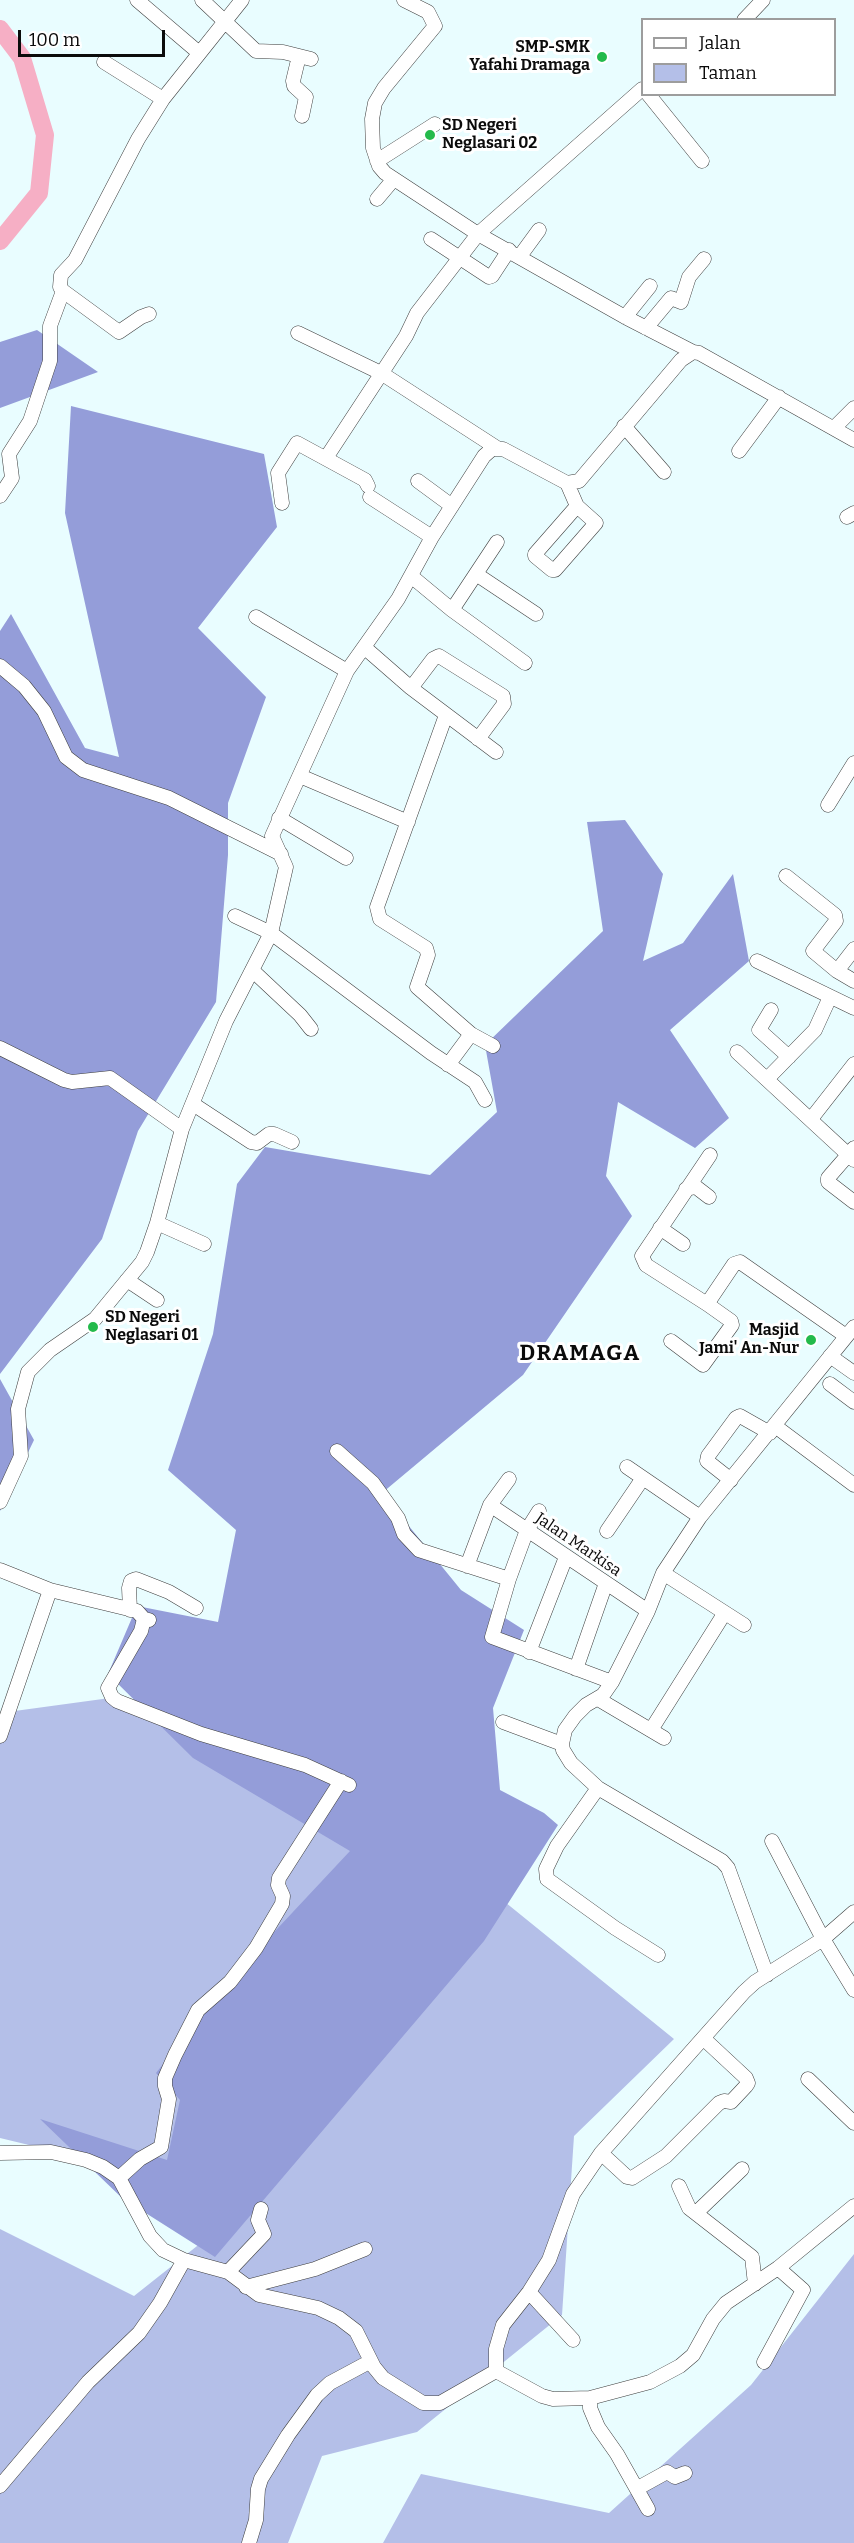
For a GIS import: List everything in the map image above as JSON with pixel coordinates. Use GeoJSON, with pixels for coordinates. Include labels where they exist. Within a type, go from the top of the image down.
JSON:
{"type":"FeatureCollection","features":[{"type":"Feature","properties":{"kind":"street"},"geometry":{"type":"LineString","coordinates":[[137,0],[198,52]]}},
{"type":"Feature","properties":{"kind":"street"},"geometry":{"type":"LineString","coordinates":[[202,0],[256,51],[283,52],[305,58],[293,81],[294,86],[306,97],[302,116]]}},
{"type":"Feature","properties":{"kind":"street"},"geometry":{"type":"LineString","coordinates":[[148,315],[118,332],[63,291],[60,287],[61,275],[75,260],[138,139],[163,99],[198,52],[242,0]]}},
{"type":"Feature","properties":{"kind":"street"},"geometry":{"type":"LineString","coordinates":[[404,0],[428,12],[435,26],[384,88],[375,103],[372,138],[377,161],[393,180],[478,234],[625,317],[699,353],[854,440]]}},
{"type":"Feature","properties":{"kind":"street"},"geometry":{"type":"LineString","coordinates":[[746,18],[763,0]]}},
{"type":"Feature","properties":{"kind":"street"},"geometry":{"type":"LineString","coordinates":[[104,62],[163,99]]}},
{"type":"Feature","properties":{"kind":"street"},"geometry":{"type":"LineString","coordinates":[[326,458],[408,333],[417,313],[478,234],[641,90]]}},
{"type":"Feature","properties":{"kind":"street"},"geometry":{"type":"LineString","coordinates":[[650,96],[702,161]]}},
{"type":"Feature","properties":{"kind":"street"},"geometry":{"type":"LineString","coordinates":[[377,161],[435,124]]}},
{"type":"Feature","properties":{"kind":"street"},"geometry":{"type":"LineString","coordinates":[[377,199],[393,180]]}},
{"type":"Feature","properties":{"kind":"street"},"geometry":{"type":"LineString","coordinates":[[431,238],[490,277],[539,230]]}},
{"type":"Feature","properties":{"kind":"street"},"geometry":{"type":"LineString","coordinates":[[646,328],[671,298],[681,302],[689,277],[704,259]]}},
{"type":"Feature","properties":{"kind":"street"},"geometry":{"type":"LineString","coordinates":[[625,317],[650,286]]}},
{"type":"Feature","properties":{"kind":"street"},"geometry":{"type":"LineString","coordinates":[[0,496],[12,478],[8,457],[30,421],[50,361],[50,326],[63,291]]}},
{"type":"Feature","properties":{"kind":"street"},"geometry":{"type":"LineString","coordinates":[[298,333],[381,373],[497,448],[567,483],[575,483],[583,478],[681,360],[693,352]]}},
{"type":"Feature","properties":{"kind":"street"},"geometry":{"type":"LineString","coordinates":[[739,451],[779,398]]}},
{"type":"Feature","properties":{"kind":"street"},"geometry":{"type":"LineString","coordinates":[[834,428],[854,408]]}},
{"type":"Feature","properties":{"kind":"street"},"geometry":{"type":"LineString","coordinates":[[624,426],[664,472]]}},
{"type":"Feature","properties":{"kind":"street"},"geometry":{"type":"LineString","coordinates":[[282,503],[278,473],[295,444],[326,458],[366,481],[369,492],[432,537]]}},
{"type":"Feature","properties":{"kind":"street"},"geometry":{"type":"LineString","coordinates":[[0,1502],[21,1456],[18,1408],[27,1372],[50,1350],[95,1319],[142,1262],[157,1223],[182,1128],[226,1021],[271,933],[286,867],[272,836],[347,670],[389,612],[432,537],[484,456],[497,448]]}},
{"type":"Feature","properties":{"kind":"street"},"geometry":{"type":"LineString","coordinates":[[418,481],[453,506]]}},
{"type":"Feature","properties":{"kind":"street"},"geometry":{"type":"LineString","coordinates":[[567,483],[577,506],[596,523],[555,570],[552,570],[535,554],[577,506]]}},
{"type":"Feature","properties":{"kind":"street"},"geometry":{"type":"LineString","coordinates":[[452,610],[497,542]]}},
{"type":"Feature","properties":{"kind":"street"},"geometry":{"type":"LineString","coordinates":[[476,574],[536,614]]}},
{"type":"Feature","properties":{"kind":"street"},"geometry":{"type":"LineString","coordinates":[[411,576],[452,610],[525,663]]}},
{"type":"Feature","properties":{"kind":"street"},"geometry":{"type":"LineString","coordinates":[[256,617],[347,670]]}},
{"type":"Feature","properties":{"kind":"street"},"geometry":{"type":"LineString","coordinates":[[364,647],[411,688],[496,752]]}},
{"type":"Feature","properties":{"kind":"street"},"geometry":{"type":"LineString","coordinates":[[411,688],[433,659],[439,656],[503,696],[504,704],[478,739]]}},
{"type":"Feature","properties":{"kind":"street"},"geometry":{"type":"LineString","coordinates":[[0,666],[24,686],[44,711],[66,757],[83,770],[169,798],[281,854]]}},
{"type":"Feature","properties":{"kind":"street"},"geometry":{"type":"LineString","coordinates":[[446,715],[378,901],[378,916],[426,947],[428,955],[417,987],[471,1034],[493,1046]]}},
{"type":"Feature","properties":{"kind":"street"},"geometry":{"type":"LineString","coordinates":[[828,805],[854,763]]}},
{"type":"Feature","properties":{"kind":"street"},"geometry":{"type":"LineString","coordinates":[[300,776],[408,822]]}},
{"type":"Feature","properties":{"kind":"street"},"geometry":{"type":"LineString","coordinates":[[279,818],[346,858]]}},
{"type":"Feature","properties":{"kind":"street"},"geometry":{"type":"LineString","coordinates":[[786,876],[835,915],[836,921],[813,951],[837,971],[854,981]]}},
{"type":"Feature","properties":{"kind":"street"},"geometry":{"type":"LineString","coordinates":[[235,916],[271,933],[448,1065],[475,1082],[485,1100]]}},
{"type":"Feature","properties":{"kind":"street"},"geometry":{"type":"LineString","coordinates":[[837,971],[854,949]]}},
{"type":"Feature","properties":{"kind":"street"},"geometry":{"type":"LineString","coordinates":[[757,961],[854,1008]]}},
{"type":"Feature","properties":{"kind":"street"},"geometry":{"type":"LineString","coordinates":[[252,970],[300,1015],[311,1029]]}},
{"type":"Feature","properties":{"kind":"street"},"geometry":{"type":"LineString","coordinates":[[767,1079],[815,1030],[830,997]]}},
{"type":"Feature","properties":{"kind":"street"},"geometry":{"type":"LineString","coordinates":[[771,1010],[759,1030],[789,1057]]}},
{"type":"Feature","properties":{"kind":"street"},"geometry":{"type":"LineString","coordinates":[[448,1065],[471,1034]]}},
{"type":"Feature","properties":{"kind":"street"},"geometry":{"type":"LineString","coordinates":[[0,1048],[63,1080],[72,1082],[110,1078],[182,1128]]}},
{"type":"Feature","properties":{"kind":"street"},"geometry":{"type":"LineString","coordinates":[[737,1052],[852,1154],[828,1178],[828,1182],[854,1202]]}},
{"type":"Feature","properties":{"kind":"street"},"geometry":{"type":"LineString","coordinates":[[811,1119],[854,1064]]}},
{"type":"Feature","properties":{"kind":"street"},"geometry":{"type":"LineString","coordinates":[[193,1104],[251,1142],[257,1143],[269,1134],[292,1142]]}},
{"type":"Feature","properties":{"kind":"street"},"geometry":{"type":"LineString","coordinates":[[670,1341],[703,1365],[732,1325],[731,1321],[707,1304],[643,1262],[643,1253],[710,1155]]}},
{"type":"Feature","properties":{"kind":"street"},"geometry":{"type":"LineString","coordinates":[[686,1189],[696,1187],[709,1197]]}},
{"type":"Feature","properties":{"kind":"street"},"geometry":{"type":"LineString","coordinates":[[157,1223],[204,1244]]}},
{"type":"Feature","properties":{"kind":"street"},"geometry":{"type":"LineString","coordinates":[[660,1228],[683,1244]]}},
{"type":"Feature","properties":{"kind":"street"},"geometry":{"type":"LineString","coordinates":[[707,1304],[734,1264],[740,1262],[850,1332],[700,1517],[663,1573],[648,1611],[612,1682],[598,1699],[586,1705],[574,1716],[565,1730],[562,1744],[571,1763],[598,1788],[722,1861],[728,1868],[767,1975]]}},
{"type":"Feature","properties":{"kind":"street"},"geometry":{"type":"LineString","coordinates":[[127,1280],[157,1300]]}},
{"type":"Feature","properties":{"kind":"street"},"geometry":{"type":"LineString","coordinates":[[830,1356],[854,1373]]}},
{"type":"Feature","properties":{"kind":"street"},"geometry":{"type":"LineString","coordinates":[[830,1384],[854,1402]]}},
{"type":"Feature","properties":{"kind":"street"},"geometry":{"type":"LineString","coordinates":[[731,1480],[707,1461],[708,1456],[736,1418],[740,1416],[772,1430],[854,1485]]}},
{"type":"Feature","properties":{"kind":"street"},"geometry":{"type":"LineString","coordinates":[[337,1451],[373,1483],[398,1518],[404,1534],[414,1545],[428,1553],[508,1579]]}},
{"type":"Feature","properties":{"kind":"street"},"geometry":{"type":"LineString","coordinates":[[627,1467],[700,1517]]}},
{"type":"Feature","properties":{"kind":"street"},"geometry":{"type":"LineString","coordinates":[[607,1531],[642,1478]]}},
{"type":"Feature","properties":{"kind":"street"},"geometry":{"type":"LineString","coordinates":[[467,1566],[490,1505],[509,1479]]}},
{"type":"Feature","properties":{"kind":"street","name":"Jalan Markisa"},"geometry":{"type":"LineString","coordinates":[[490,1505],[648,1611]]}},
{"type":"Feature","properties":{"kind":"street"},"geometry":{"type":"LineString","coordinates":[[539,1511],[527,1530],[508,1579],[491,1635],[494,1639],[612,1682]]}},
{"type":"Feature","properties":{"kind":"street"},"geometry":{"type":"LineString","coordinates":[[529,1652],[566,1557]]}},
{"type":"Feature","properties":{"kind":"street"},"geometry":{"type":"LineString","coordinates":[[0,1570],[50,1590],[141,1613],[147,1619],[108,1688],[112,1697],[117,1701],[232,1745],[291,1760],[345,1783],[278,1880],[283,1896],[282,1904],[255,1948],[230,1982],[198,2010],[175,2055],[165,2078],[169,2099],[161,2147],[141,2159],[119,2178]]}},
{"type":"Feature","properties":{"kind":"street"},"geometry":{"type":"LineString","coordinates":[[663,1573],[744,1625]]}},
{"type":"Feature","properties":{"kind":"street"},"geometry":{"type":"LineString","coordinates":[[130,1610],[129,1588],[131,1581],[136,1579],[169,1592],[196,1608]]}},
{"type":"Feature","properties":{"kind":"street"},"geometry":{"type":"LineString","coordinates":[[576,1669],[606,1583]]}},
{"type":"Feature","properties":{"kind":"street"},"geometry":{"type":"LineString","coordinates":[[1,1729],[50,1590]]}},
{"type":"Feature","properties":{"kind":"street"},"geometry":{"type":"LineString","coordinates":[[651,1730],[724,1614]]}},
{"type":"Feature","properties":{"kind":"street"},"geometry":{"type":"LineString","coordinates":[[598,1699],[664,1738]]}},
{"type":"Feature","properties":{"kind":"street"},"geometry":{"type":"LineString","coordinates":[[503,1722],[562,1744]]}},
{"type":"Feature","properties":{"kind":"street"},"geometry":{"type":"LineString","coordinates":[[598,1788],[557,1846],[546,1869],[547,1879],[615,1928],[658,1955]]}},
{"type":"Feature","properties":{"kind":"street"},"geometry":{"type":"LineString","coordinates":[[772,1841],[823,1939],[854,1990]]}},
{"type":"Feature","properties":{"kind":"street"},"geometry":{"type":"LineString","coordinates":[[496,2371],[496,2349],[503,2325],[529,2292],[553,2252],[565,2210],[601,2153],[744,1992],[823,1939],[854,1912]]}},
{"type":"Feature","properties":{"kind":"street"},"geometry":{"type":"LineString","coordinates":[[601,2153],[627,2177],[632,2178],[666,2156],[719,2103],[731,2102],[746,2086],[748,2083],[746,2078],[703,2038]]}},
{"type":"Feature","properties":{"kind":"street"},"geometry":{"type":"LineString","coordinates":[[808,2079],[854,2123]]}},
{"type":"Feature","properties":{"kind":"street"},"geometry":{"type":"LineString","coordinates":[[0,2153],[51,2152],[97,2163],[119,2178],[154,2242],[163,2250],[184,2260],[228,2272],[246,2287],[266,2297],[318,2308],[339,2318],[356,2331],[378,2372],[390,2383],[429,2405],[447,2400],[496,2371]]}},
{"type":"Feature","properties":{"kind":"street"},"geometry":{"type":"LineString","coordinates":[[696,2213],[742,2169]]}},
{"type":"Feature","properties":{"kind":"street"},"geometry":{"type":"LineString","coordinates":[[679,2186],[685,2203],[752,2257],[755,2284]]}},
{"type":"Feature","properties":{"kind":"street"},"geometry":{"type":"LineString","coordinates":[[496,2371],[546,2398],[590,2398],[650,2382],[680,2366],[693,2355],[719,2310],[726,2303],[778,2268],[854,2206]]}},
{"type":"Feature","properties":{"kind":"street"},"geometry":{"type":"LineString","coordinates":[[228,2272],[264,2234],[258,2220],[261,2209]]}},
{"type":"Feature","properties":{"kind":"street"},"geometry":{"type":"LineString","coordinates":[[246,2287],[315,2270],[365,2249]]}},
{"type":"Feature","properties":{"kind":"street"},"geometry":{"type":"LineString","coordinates":[[0,2486],[81,2390],[139,2333],[160,2303],[184,2260]]}},
{"type":"Feature","properties":{"kind":"street"},"geometry":{"type":"LineString","coordinates":[[764,2362],[803,2290],[778,2268]]}},
{"type":"Feature","properties":{"kind":"street"},"geometry":{"type":"LineString","coordinates":[[529,2292],[573,2340]]}},
{"type":"Feature","properties":{"kind":"street"},"geometry":{"type":"LineString","coordinates":[[253,2540],[261,2479],[288,2435],[317,2395],[330,2383],[371,2361]]}},
{"type":"Feature","properties":{"kind":"street"},"geometry":{"type":"LineString","coordinates":[[590,2398],[590,2408],[598,2427],[638,2488],[648,2509]]}},
{"type":"Feature","properties":{"kind":"street"},"geometry":{"type":"LineString","coordinates":[[638,2488],[667,2472],[675,2477],[685,2473]]}},
{"type":"Feature","properties":{"kind":"green space"},"geometry":{"type":"Polygon","coordinates":[[[110,1698],[412,1798],[175,2187],[83,2158],[0,2138],[0,1713],[110,1698]]]}},
{"type":"Feature","properties":{"kind":"green space"},"geometry":{"type":"Polygon","coordinates":[[[479,1881],[674,2039],[574,2136],[562,2315],[417,2432],[322,2456],[288,2543],[0,2543],[0,2229],[134,2296],[221,2227],[479,1881]]]}},
{"type":"Feature","properties":{"kind":"green space"},"geometry":{"type":"Polygon","coordinates":[[[854,2254],[854,2543],[383,2543],[421,2474],[609,2513],[751,2385],[854,2254]]]}},
{"type":"Feature","properties":{"kind":"shaded area"},"geometry":{"type":"Polygon","coordinates":[[[37,330],[98,372],[0,408],[0,342],[37,330]]]}},
{"type":"Feature","properties":{"kind":"shaded area"},"geometry":{"type":"Polygon","coordinates":[[[71,406],[264,454],[277,527],[198,628],[266,697],[228,803],[228,855],[216,1002],[138,1131],[102,1239],[0,1374],[0,631],[11,614],[85,748],[119,757],[65,513],[71,406]]]}},
{"type":"Feature","properties":{"kind":"shaded area"},"geometry":{"type":"Polygon","coordinates":[[[625,820],[663,874],[643,961],[683,943],[733,874],[749,961],[670,1030],[729,1118],[695,1148],[618,1102],[606,1176],[632,1216],[523,1375],[382,1493],[461,1590],[524,1630],[493,1708],[500,1790],[544,1813],[558,1825],[484,1941],[215,2257],[122,2198],[40,2119],[167,2160],[180,2100],[156,2073],[234,1975],[350,1851],[193,1758],[108,1674],[137,1606],[218,1622],[236,1530],[168,1470],[213,1334],[237,1184],[265,1147],[430,1175],[497,1112],[485,1045],[603,931],[587,822],[625,820]]]}},
{"type":"Feature","properties":{"kind":"shaded area"},"geometry":{"type":"Polygon","coordinates":[[[0,1379],[34,1440],[0,1511],[0,1379]]]}},
{"type":"Feature","properties":{"kind":"waterway"},"geometry":{"type":"LineString","coordinates":[[0,29],[22,58],[45,135],[39,193],[0,241]]}},
{"type":"Feature","properties":{"kind":"place","name":"SMP-SMK Yafahi Dramaga"},"geometry":{"type":"Point","coordinates":[602,57]}},
{"type":"Feature","properties":{"kind":"place","name":"SD Negeri Neglasari 02"},"geometry":{"type":"Point","coordinates":[430,135]}},
{"type":"Feature","properties":{"kind":"place","name":"SD Negeri Neglasari 01"},"geometry":{"type":"Point","coordinates":[93,1327]}},
{"type":"Feature","properties":{"kind":"place","name":"Masjid Jami' An-Nur"},"geometry":{"type":"Point","coordinates":[811,1340]}},
{"type":"Feature","properties":{"kind":"district","name":"DRAMAGA"},"geometry":{"type":"Point","coordinates":[580,1354]}}]}
